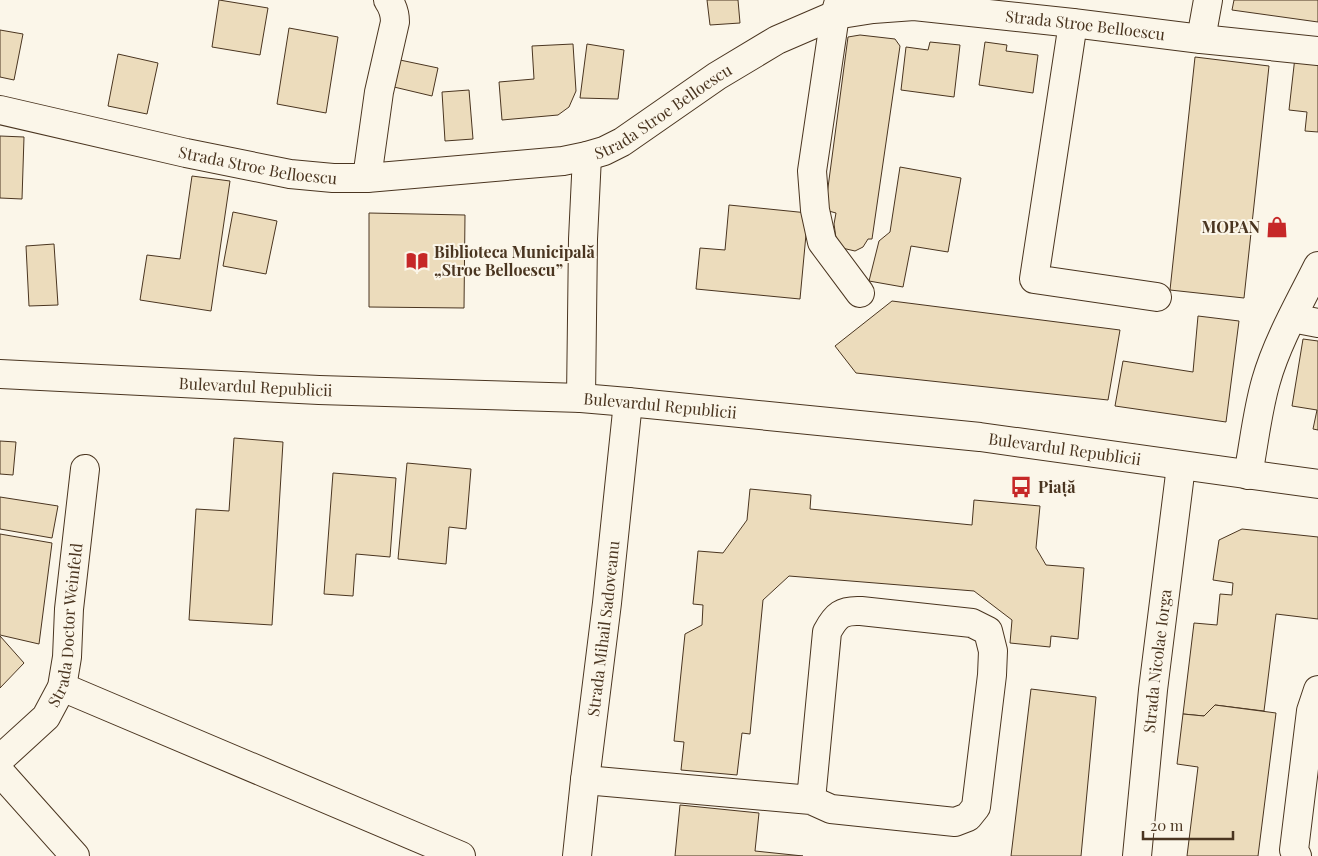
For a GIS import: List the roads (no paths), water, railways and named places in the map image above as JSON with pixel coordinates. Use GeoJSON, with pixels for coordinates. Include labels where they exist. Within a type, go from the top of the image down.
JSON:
{"type":"FeatureCollection","features":[{"type":"Feature","properties":{"kind":"street"},"geometry":{"type":"LineString","coordinates":[[367,178],[379,92],[395,22],[395,14],[388,0]]}},
{"type":"Feature","properties":{"kind":"street"},"geometry":{"type":"LineString","coordinates":[[1201,39],[1208,0]]}},
{"type":"Feature","properties":{"kind":"street","name":"Strada Stroe Belloescu"},"geometry":{"type":"LineString","coordinates":[[0,110],[186,153],[290,174],[333,178],[367,178],[563,161],[604,151],[622,142],[716,76],[777,40],[838,8],[872,9],[914,6],[1318,51]]}},
{"type":"Feature","properties":{"kind":"street"},"geometry":{"type":"LineString","coordinates":[[838,8],[812,171],[815,210],[822,242],[860,294]]}},
{"type":"Feature","properties":{"kind":"street"},"geometry":{"type":"LineString","coordinates":[[1073,23],[1034,279],[1157,297]]}},
{"type":"Feature","properties":{"kind":"street"},"geometry":{"type":"LineString","coordinates":[[581,398],[583,239],[587,156]]}},
{"type":"Feature","properties":{"kind":"street"},"geometry":{"type":"LineString","coordinates":[[1248,475],[1266,381],[1276,356],[1305,321],[1318,266]]}},
{"type":"Feature","properties":{"kind":"street","name":"Bulevardul Republicii"},"geometry":{"type":"LineString","coordinates":[[0,374],[319,390],[581,398],[980,437],[1318,484]]}},
{"type":"Feature","properties":{"kind":"street","name":"Strada Mihail Sadoveanu"},"geometry":{"type":"LineString","coordinates":[[577,856],[607,603],[628,402]]}},
{"type":"Feature","properties":{"kind":"street","name":"Strada Nicolae Iorga"},"geometry":{"type":"LineString","coordinates":[[1137,856],[1153,690],[1181,466]]}},
{"type":"Feature","properties":{"kind":"street","name":"Strada Doctor Weinfeld"},"geometry":{"type":"LineString","coordinates":[[0,759],[46,717],[62,687],[67,657],[69,609],[85,469]]}},
{"type":"Feature","properties":{"kind":"street"},"geometry":{"type":"LineString","coordinates":[[585,780],[811,800],[831,809],[954,822],[968,817],[976,807],[992,675],[993,651],[988,631],[972,623],[861,611],[849,611],[834,619],[827,632],[811,800]]}},
{"type":"Feature","properties":{"kind":"street"},"geometry":{"type":"LineString","coordinates":[[62,687],[462,856]]}},
{"type":"Feature","properties":{"kind":"street"},"geometry":{"type":"LineString","coordinates":[[1297,856],[1294,850],[1312,711],[1318,690]]}},
{"type":"Feature","properties":{"kind":"street"},"geometry":{"type":"LineString","coordinates":[[0,772],[75,856]]}},
{"type":"Feature","properties":{"kind":"place","name":"MOPAN"},"geometry":{"type":"Point","coordinates":[1277,227]}},
{"type":"Feature","properties":{"kind":"place","name":"Biblioteca Municipală „Stroe Belloescu”"},"geometry":{"type":"Point","coordinates":[417,261]}},
{"type":"Feature","properties":{"kind":"place","name":"Piață"},"geometry":{"type":"Point","coordinates":[1021,487]}}]}
